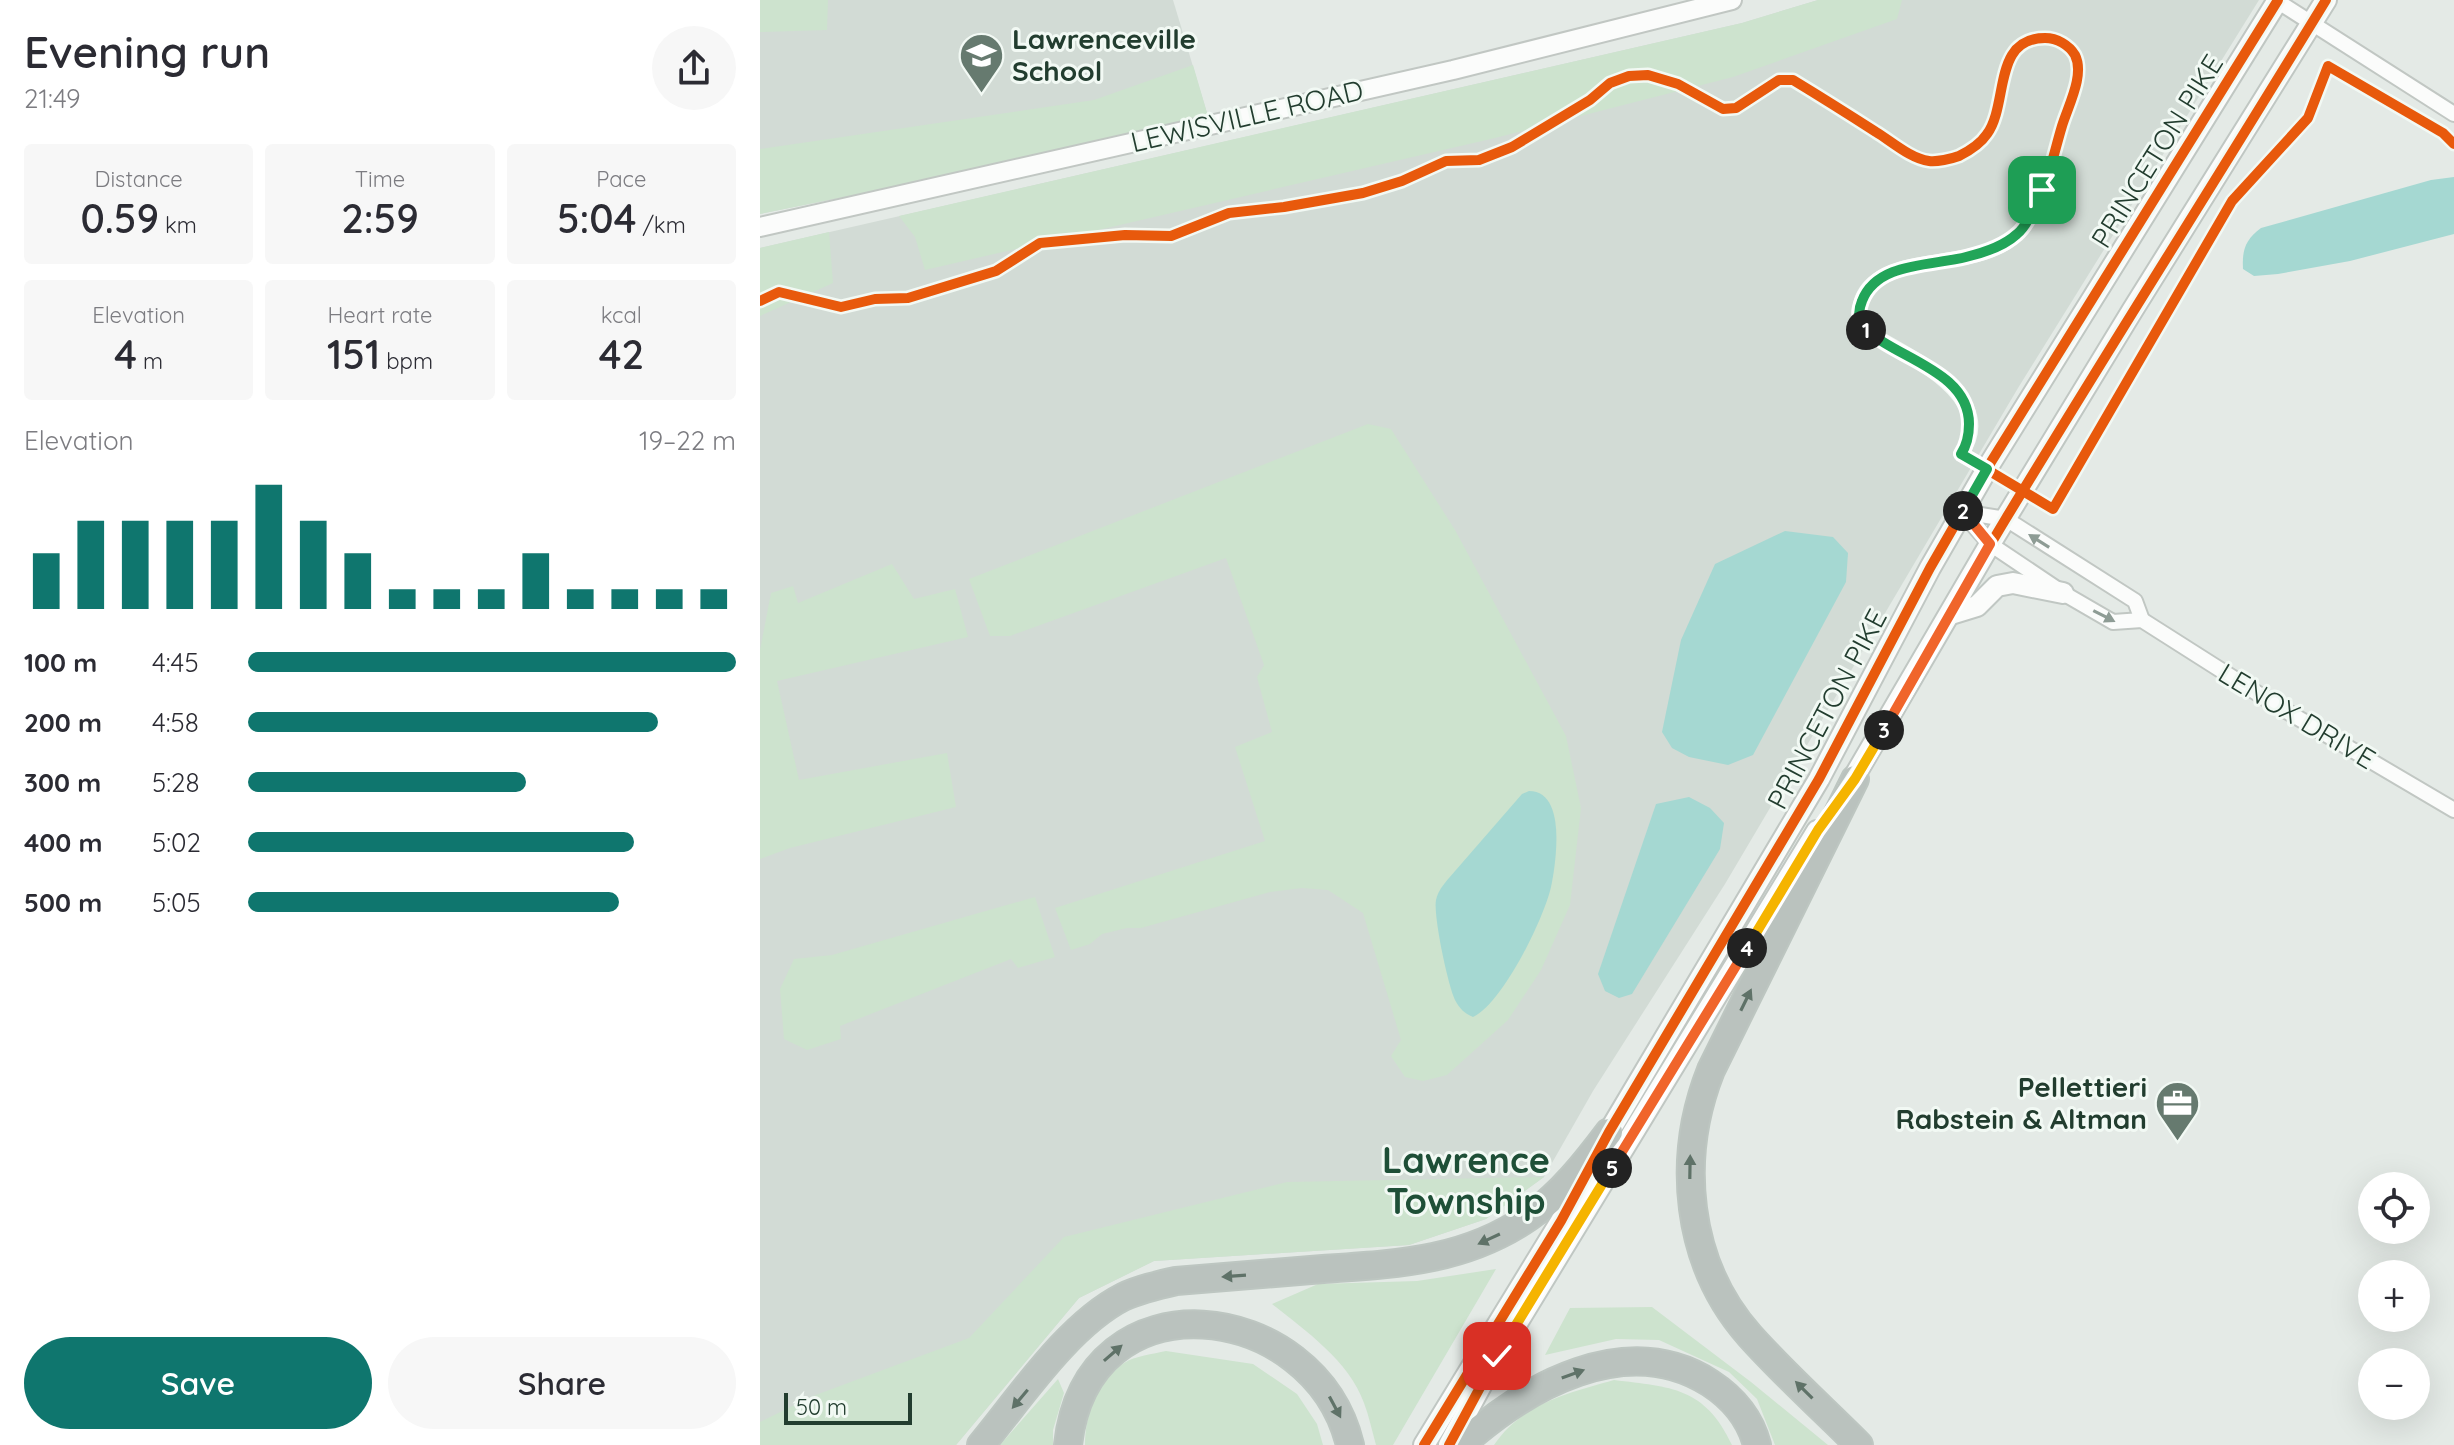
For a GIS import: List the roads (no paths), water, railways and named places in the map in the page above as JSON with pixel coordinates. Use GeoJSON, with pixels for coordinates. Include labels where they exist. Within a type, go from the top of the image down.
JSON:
{"type":"FeatureCollection","features":[{"type":"Feature","properties":{"kind":"highway"},"geometry":{"type":"LineString","coordinates":[[1855,779],[1708,1079],[1695,1121],[1690,1152],[1690,1187],[1693,1217],[1702,1251],[1713,1280],[1730,1310],[1749,1335],[1859,1445]]}},
{"type":"Feature","properties":{"kind":"highway"},"geometry":{"type":"LineString","coordinates":[[981,1445],[1075,1332],[1123,1297],[1176,1281],[1412,1263],[1471,1247],[1529,1217],[1553,1198],[1578,1173],[1609,1132]]}},
{"type":"Feature","properties":{"kind":"highway"},"geometry":{"type":"LineString","coordinates":[[1068,1445],[1070,1423],[1078,1398],[1106,1358],[1145,1333],[1189,1323],[1232,1329],[1283,1352],[1325,1390],[1340,1416],[1350,1445]]}},
{"type":"Feature","properties":{"kind":"highway"},"geometry":{"type":"LineString","coordinates":[[1461,1445],[1489,1420],[1548,1384],[1607,1364],[1633,1362],[1682,1370],[1722,1391],[1747,1420],[1757,1445]]}},
{"type":"Feature","properties":{"kind":"main road","name":"PRINCETON PIKE"},"geometry":{"type":"LineString","coordinates":[[1449,1445],[1505,1342],[1818,830],[1855,779],[1990,544],[2326,0]]}},
{"type":"Feature","properties":{"kind":"main road","name":"PRINCETON PIKE"},"geometry":{"type":"LineString","coordinates":[[1424,1445],[1561,1221],[1609,1132],[1819,779],[1962,512],[2278,1]]}},
{"type":"Feature","properties":{"kind":"main road"},"geometry":{"type":"LineString","coordinates":[[1951,614],[1977,606],[1997,586],[2013,583],[2063,593]]}},
{"type":"Feature","properties":{"kind":"street","name":"LEWISVILLE ROAD"},"geometry":{"type":"LineString","coordinates":[[760,227],[1453,70],[1732,0]]}},
{"type":"Feature","properties":{"kind":"street"},"geometry":{"type":"LineString","coordinates":[[2278,1],[2454,114]]}},
{"type":"Feature","properties":{"kind":"street","name":"LENOX DRIVE"},"geometry":{"type":"LineString","coordinates":[[1962,512],[2006,519],[2135,601],[2142,620]]}},
{"type":"Feature","properties":{"kind":"street","name":"LENOX DRIVE"},"geometry":{"type":"LineString","coordinates":[[1962,512],[1990,544],[2063,593],[2113,622],[2142,620],[2271,702],[2454,810]]}},
{"type":"Feature","properties":{"kind":"water"},"geometry":{"type":"Polygon","coordinates":[[[2454,177],[2454,234],[2350,261],[2278,274],[2254,276],[2243,269],[2246,246],[2261,228],[2431,180],[2454,177]]]}},
{"type":"Feature","properties":{"kind":"water"},"geometry":{"type":"Polygon","coordinates":[[[1785,531],[1833,537],[1848,553],[1846,582],[1753,755],[1728,765],[1689,757],[1672,748],[1662,732],[1681,640],[1715,564],[1785,531]]]}},
{"type":"Feature","properties":{"kind":"water"},"geometry":{"type":"Polygon","coordinates":[[[1529,791],[1541,794],[1554,815],[1556,846],[1551,887],[1531,938],[1509,978],[1485,1009],[1473,1017],[1461,1008],[1452,992],[1439,935],[1436,900],[1449,878],[1522,794],[1529,791]]]}},
{"type":"Feature","properties":{"kind":"water"},"geometry":{"type":"Polygon","coordinates":[[[1689,797],[1710,808],[1724,823],[1720,849],[1632,994],[1619,998],[1605,991],[1598,974],[1656,804],[1689,797]]]}},
{"type":"Feature","properties":{"kind":"place","name":"Lawrenceville School"},"geometry":{"type":"Point","coordinates":[981,94]}},
{"type":"Feature","properties":{"kind":"place","name":"Pellettieri Rabstein & Altman"},"geometry":{"type":"Point","coordinates":[2178,1142]}},
{"type":"Feature","properties":{"kind":"district","name":"Lawrence Township"},"geometry":{"type":"Point","coordinates":[1466,1180]}}]}
